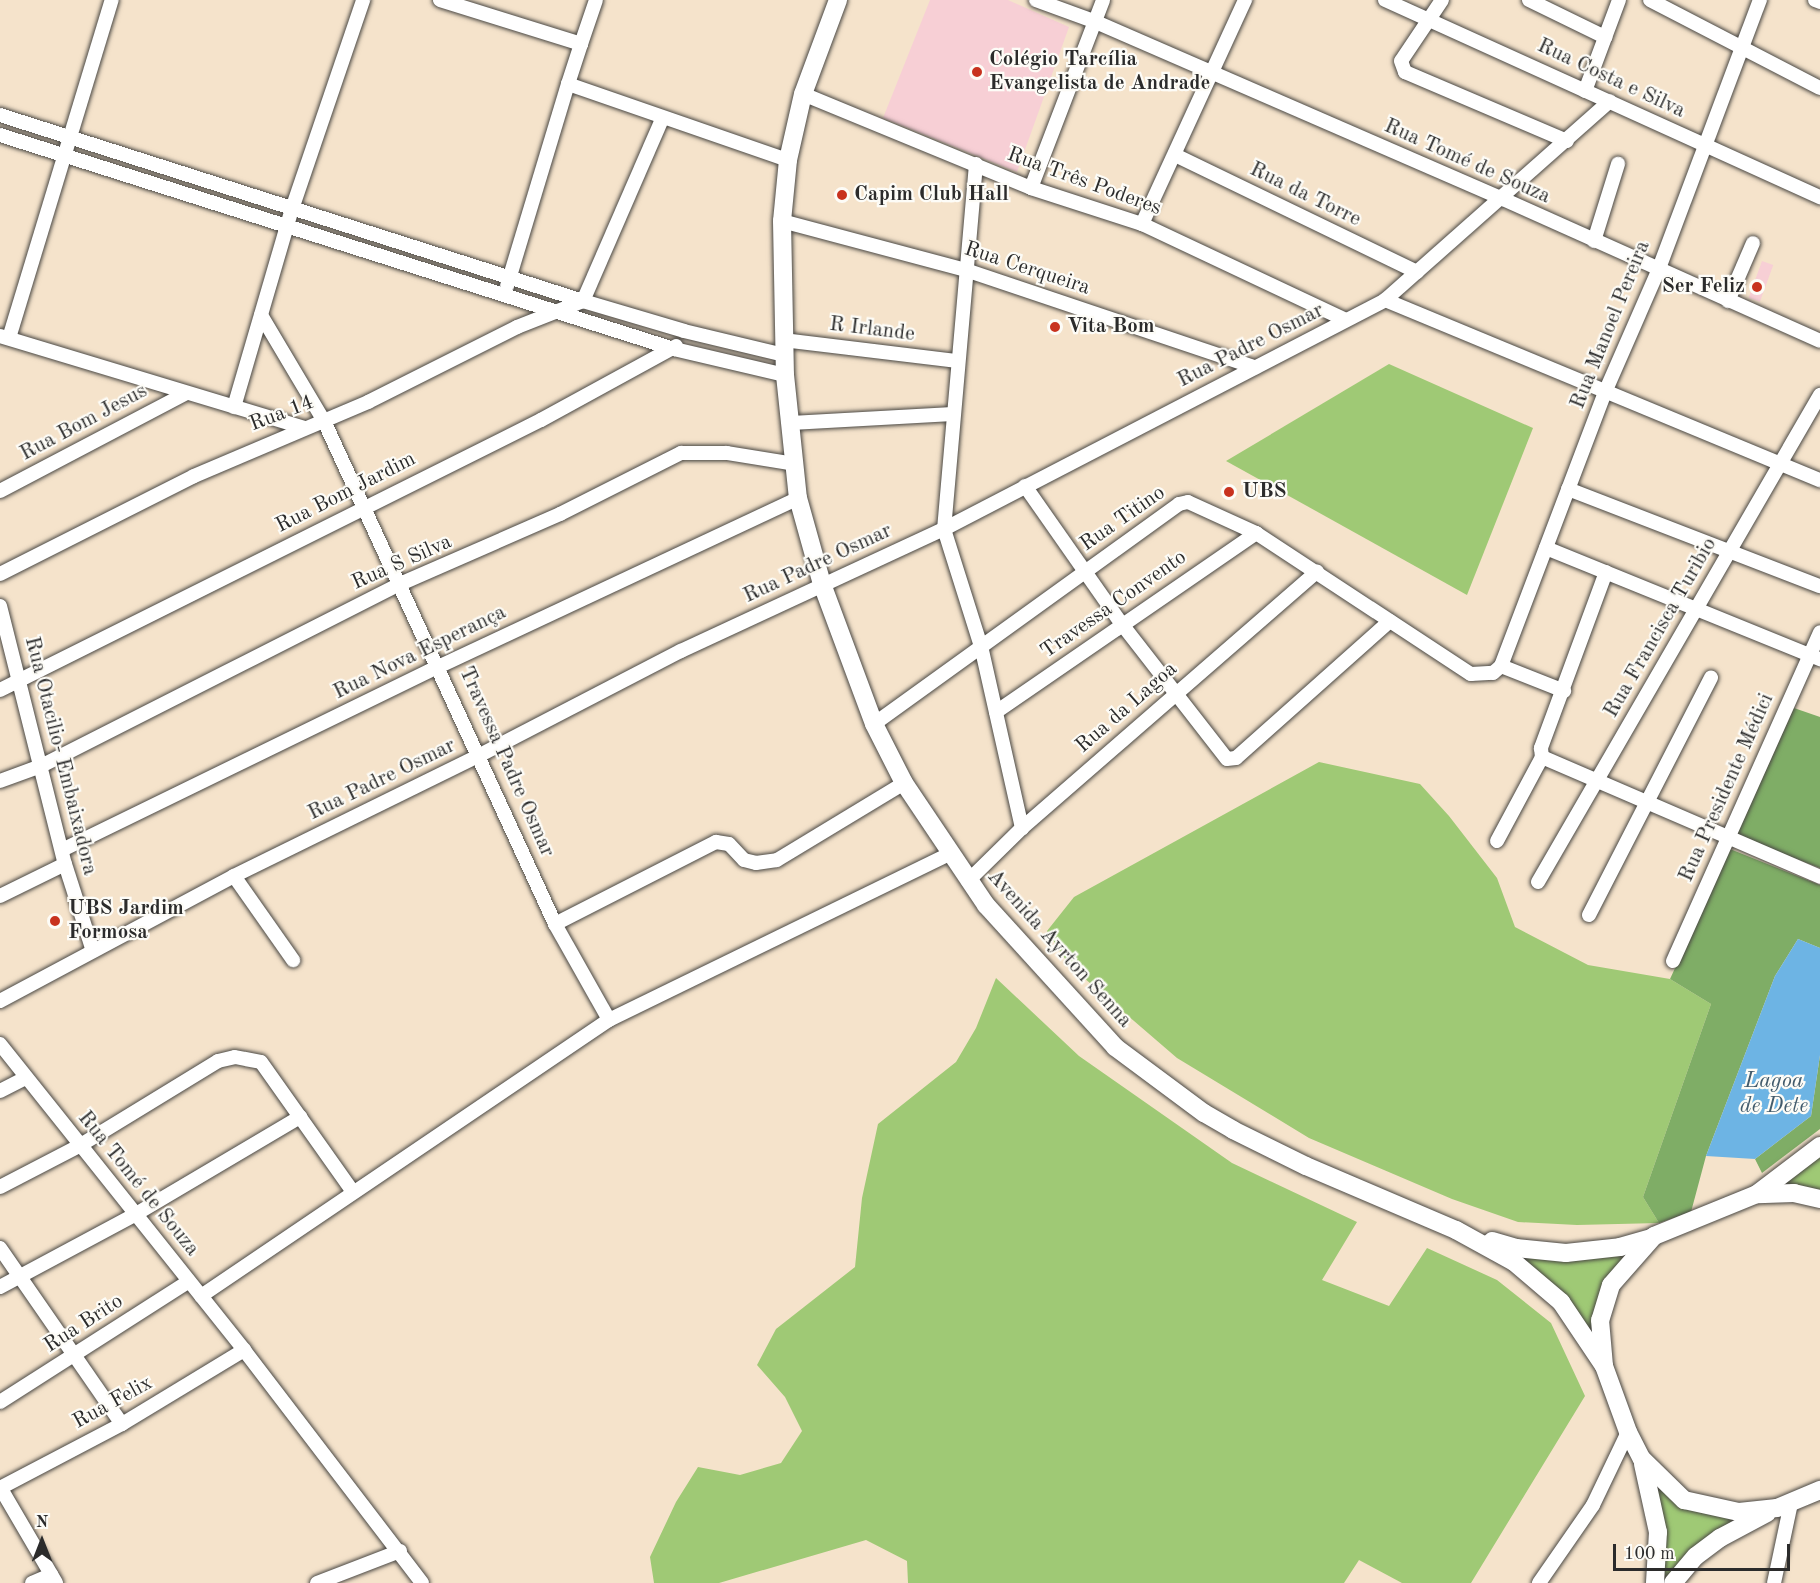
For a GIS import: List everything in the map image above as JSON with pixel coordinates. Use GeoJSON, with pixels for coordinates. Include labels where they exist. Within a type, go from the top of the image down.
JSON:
{"type":"FeatureCollection","features":[{"type":"Feature","properties":{"kind":"main road","name":"Avenida Ayrton Senna"},"geometry":{"type":"LineString","coordinates":[[838,0],[803,94],[788,160],[782,220],[785,375],[798,498],[822,584],[874,724],[904,783],[968,881],[1026,953],[1115,1047],[1203,1113],[1297,1162],[1456,1230],[1514,1262],[1548,1288],[1604,1366]]}},
{"type":"Feature","properties":{"kind":"main road"},"geometry":{"type":"LineString","coordinates":[[1655,1583],[1658,1532],[1642,1459],[1628,1432],[1604,1366],[1600,1320],[1605,1299],[1623,1268],[1654,1236],[1757,1194],[1820,1146]]}},
{"type":"Feature","properties":{"kind":"main road"},"geometry":{"type":"LineString","coordinates":[[1757,1194],[1794,1193],[1820,1199]]}},
{"type":"Feature","properties":{"kind":"main road","name":"Avenida Ayrton Senna"},"geometry":{"type":"LineString","coordinates":[[1456,1230],[1516,1248],[1548,1252],[1587,1252],[1654,1236]]}},
{"type":"Feature","properties":{"kind":"main road"},"geometry":{"type":"LineString","coordinates":[[1642,1459],[1670,1489],[1696,1506],[1739,1512],[1784,1505]]}},
{"type":"Feature","properties":{"kind":"main road"},"geometry":{"type":"LineString","coordinates":[[1673,1583],[1696,1556],[1720,1538],[1784,1505],[1820,1491]]}},
{"type":"Feature","properties":{"kind":"street"},"geometry":{"type":"LineString","coordinates":[[112,0],[67,157],[5,337],[304,428]]}},
{"type":"Feature","properties":{"kind":"street"},"geometry":{"type":"LineString","coordinates":[[234,407],[292,209],[363,0]]}},
{"type":"Feature","properties":{"kind":"street"},"geometry":{"type":"LineString","coordinates":[[440,0],[477,5],[581,44]]}},
{"type":"Feature","properties":{"kind":"street"},"geometry":{"type":"LineString","coordinates":[[505,294],[568,84],[596,0]]}},
{"type":"Feature","properties":{"kind":"street","name":"Rua Tomé de Souza"},"geometry":{"type":"LineString","coordinates":[[1036,0],[1096,22],[1209,74],[1503,199],[1658,271],[1820,342]]}},
{"type":"Feature","properties":{"kind":"street"},"geometry":{"type":"LineString","coordinates":[[1031,188],[1103,0]]}},
{"type":"Feature","properties":{"kind":"street"},"geometry":{"type":"LineString","coordinates":[[1142,224],[1245,0]]}},
{"type":"Feature","properties":{"kind":"street","name":"Rua Costa e Silva"},"geometry":{"type":"LineString","coordinates":[[1385,0],[1430,17],[1585,91],[1820,197]]}},
{"type":"Feature","properties":{"kind":"street"},"geometry":{"type":"LineString","coordinates":[[1442,0],[1401,61],[1405,72],[1567,141]]}},
{"type":"Feature","properties":{"kind":"street"},"geometry":{"type":"LineString","coordinates":[[1529,0],[1605,37]]}},
{"type":"Feature","properties":{"kind":"street"},"geometry":{"type":"LineString","coordinates":[[1585,91],[1619,0]]}},
{"type":"Feature","properties":{"kind":"street"},"geometry":{"type":"LineString","coordinates":[[1650,0],[1742,45],[1820,88]]}},
{"type":"Feature","properties":{"kind":"street","name":"Rua Manoel Pereira"},"geometry":{"type":"LineString","coordinates":[[1501,666],[1606,390],[1658,271],[1760,0]]}},
{"type":"Feature","properties":{"kind":"street"},"geometry":{"type":"LineString","coordinates":[[1815,0],[1820,2]]}},
{"type":"Feature","properties":{"kind":"street"},"geometry":{"type":"LineString","coordinates":[[568,84],[662,119],[788,160]]}},
{"type":"Feature","properties":{"kind":"street","name":"Rua Três Poderes"},"geometry":{"type":"LineString","coordinates":[[803,94],[1031,188],[1142,224],[1346,320]]}},
{"type":"Feature","properties":{"kind":"street","name":"Rua Padre Osmar"},"geometry":{"type":"LineString","coordinates":[[0,1001],[234,876],[480,755],[681,651],[944,529],[1385,300],[1503,199],[1610,101]]}},
{"type":"Feature","properties":{"kind":"street","name":"R Irlande"},"geometry":{"type":"LineString","coordinates":[[0,115],[684,331],[783,347],[956,361]]}},
{"type":"Feature","properties":{"kind":"street"},"geometry":{"type":"LineString","coordinates":[[583,300],[662,119]]}},
{"type":"Feature","properties":{"kind":"street"},"geometry":{"type":"LineString","coordinates":[[0,135],[561,310],[674,349],[785,375]]}},
{"type":"Feature","properties":{"kind":"street","name":"Rua da Torre"},"geometry":{"type":"LineString","coordinates":[[1175,155],[1417,272]]}},
{"type":"Feature","properties":{"kind":"street"},"geometry":{"type":"LineString","coordinates":[[976,164],[956,361],[944,529],[981,646],[1022,828]]}},
{"type":"Feature","properties":{"kind":"street"},"geometry":{"type":"LineString","coordinates":[[1594,241],[1618,164]]}},
{"type":"Feature","properties":{"kind":"street","name":"Rua Cerqueira"},"geometry":{"type":"LineString","coordinates":[[782,220],[966,270],[1255,367]]}},
{"type":"Feature","properties":{"kind":"street"},"geometry":{"type":"LineString","coordinates":[[1728,302],[1753,243]]}},
{"type":"Feature","properties":{"kind":"street","name":"Rua 14"},"geometry":{"type":"LineString","coordinates":[[0,574],[194,476],[324,421],[517,327],[583,300]]}},
{"type":"Feature","properties":{"kind":"street"},"geometry":{"type":"LineString","coordinates":[[1385,300],[1820,480]]}},
{"type":"Feature","properties":{"kind":"street","name":"Travessa Padre Osmar"},"geometry":{"type":"LineString","coordinates":[[261,315],[324,421],[440,666],[555,924],[609,1020]]}},
{"type":"Feature","properties":{"kind":"street"},"geometry":{"type":"LineString","coordinates":[[674,349],[684,331]]}},
{"type":"Feature","properties":{"kind":"street","name":"Rua Bom Jardim"},"geometry":{"type":"LineString","coordinates":[[19,682],[674,349]]}},
{"type":"Feature","properties":{"kind":"street","name":"Rua Bom Jesus"},"geometry":{"type":"LineString","coordinates":[[0,491],[187,393]]}},
{"type":"Feature","properties":{"kind":"street","name":"Rua Francisca Turibio"},"geometry":{"type":"LineString","coordinates":[[1538,882],[1820,395]]}},
{"type":"Feature","properties":{"kind":"street"},"geometry":{"type":"LineString","coordinates":[[790,423],[953,414]]}},
{"type":"Feature","properties":{"kind":"street","name":"Rua S Silva"},"geometry":{"type":"LineString","coordinates":[[0,781],[41,766],[400,584],[560,514],[681,453],[727,453],[795,464]]}},
{"type":"Feature","properties":{"kind":"street"},"geometry":{"type":"LineString","coordinates":[[1025,486],[1121,623],[1221,756],[1236,758],[1390,621]]}},
{"type":"Feature","properties":{"kind":"street"},"geometry":{"type":"LineString","coordinates":[[1568,489],[1820,586]]}},
{"type":"Feature","properties":{"kind":"street","name":"Rua Nova Esperança"},"geometry":{"type":"LineString","coordinates":[[62,850],[440,666],[798,498]]}},
{"type":"Feature","properties":{"kind":"street","name":"Rua Titino"},"geometry":{"type":"LineString","coordinates":[[874,724],[1184,502],[1200,504],[1256,533],[1472,674],[1487,675],[1501,666]]}},
{"type":"Feature","properties":{"kind":"street","name":"Travessa Convento"},"geometry":{"type":"LineString","coordinates":[[996,712],[1121,623],[1256,533]]}},
{"type":"Feature","properties":{"kind":"street"},"geometry":{"type":"LineString","coordinates":[[1546,548],[1815,657]]}},
{"type":"Feature","properties":{"kind":"street","name":"Rua da Lagoa"},"geometry":{"type":"LineString","coordinates":[[968,881],[1022,828],[1317,572]]}},
{"type":"Feature","properties":{"kind":"street"},"geometry":{"type":"LineString","coordinates":[[1497,841],[1541,753],[1606,572]]}},
{"type":"Feature","properties":{"kind":"street","name":"Rua Otacilio- Embaixadora"},"geometry":{"type":"LineString","coordinates":[[0,606],[65,864],[93,951]]}},
{"type":"Feature","properties":{"kind":"street","name":"Rua Presidente Médici"},"geometry":{"type":"LineString","coordinates":[[1673,961],[1728,838],[1815,657],[1820,632]]}},
{"type":"Feature","properties":{"kind":"street"},"geometry":{"type":"LineString","coordinates":[[1501,666],[1564,691]]}},
{"type":"Feature","properties":{"kind":"street"},"geometry":{"type":"LineString","coordinates":[[1589,915],[1712,678]]}},
{"type":"Feature","properties":{"kind":"street"},"geometry":{"type":"LineString","coordinates":[[0,690],[19,682]]}},
{"type":"Feature","properties":{"kind":"street"},"geometry":{"type":"LineString","coordinates":[[1541,753],[1596,782],[1820,877]]}},
{"type":"Feature","properties":{"kind":"street"},"geometry":{"type":"LineString","coordinates":[[555,924],[716,842],[729,844],[744,860],[756,864],[777,860],[904,783]]}},
{"type":"Feature","properties":{"kind":"street"},"geometry":{"type":"LineString","coordinates":[[201,1296],[609,1020],[950,854]]}},
{"type":"Feature","properties":{"kind":"street"},"geometry":{"type":"LineString","coordinates":[[0,896],[65,864]]}},
{"type":"Feature","properties":{"kind":"street"},"geometry":{"type":"LineString","coordinates":[[234,876],[293,960]]}},
{"type":"Feature","properties":{"kind":"street","name":"Rua Tomé de Souza"},"geometry":{"type":"LineString","coordinates":[[0,1044],[79,1146],[244,1350],[400,1551],[422,1583]]}},
{"type":"Feature","properties":{"kind":"street"},"geometry":{"type":"LineString","coordinates":[[0,1187],[79,1146],[218,1061],[236,1058],[261,1062],[353,1192]]}},
{"type":"Feature","properties":{"kind":"street"},"geometry":{"type":"LineString","coordinates":[[0,1091],[25,1078]]}},
{"type":"Feature","properties":{"kind":"street"},"geometry":{"type":"LineString","coordinates":[[0,1287],[136,1214],[300,1117]]}},
{"type":"Feature","properties":{"kind":"street"},"geometry":{"type":"LineString","coordinates":[[0,1248],[122,1424]]}},
{"type":"Feature","properties":{"kind":"street","name":"Rua Brito"},"geometry":{"type":"LineString","coordinates":[[0,1402],[189,1281]]}},
{"type":"Feature","properties":{"kind":"street","name":"Rua Felix"},"geometry":{"type":"LineString","coordinates":[[0,1488],[122,1424],[244,1350]]}},
{"type":"Feature","properties":{"kind":"street"},"geometry":{"type":"LineString","coordinates":[[1539,1583],[1593,1505],[1628,1432]]}},
{"type":"Feature","properties":{"kind":"street"},"geometry":{"type":"LineString","coordinates":[[0,1488],[54,1579],[32,1583]]}},
{"type":"Feature","properties":{"kind":"street"},"geometry":{"type":"LineString","coordinates":[[1774,1583],[1784,1505]]}},
{"type":"Feature","properties":{"kind":"street"},"geometry":{"type":"LineString","coordinates":[[316,1583],[400,1551]]}},
{"type":"Feature","properties":{"kind":"shaded area","name":"Colégio Tarcília Evangelista de Andrade"},"geometry":{"type":"Polygon","coordinates":[[[930,0],[1008,0],[1069,27],[1017,172],[883,118],[930,0]]]}},
{"type":"Feature","properties":{"kind":"shaded area","name":"Ser Feliz"},"geometry":{"type":"Polygon","coordinates":[[[1762,261],[1773,265],[1760,302],[1749,298],[1762,261]]]}},
{"type":"Feature","properties":{"kind":"green space"},"geometry":{"type":"Polygon","coordinates":[[[1389,364],[1533,428],[1467,595],[1226,461],[1389,364]]]}},
{"type":"Feature","properties":{"kind":"green space"},"geometry":{"type":"Polygon","coordinates":[[[1794,708],[1820,717],[1820,868],[1736,836],[1794,708]]]}},
{"type":"Feature","properties":{"kind":"green space"},"geometry":{"type":"Polygon","coordinates":[[[1319,762],[1420,784],[1449,816],[1497,878],[1515,927],[1588,965],[1670,979],[1711,1004],[1643,1197],[1659,1223],[1577,1225],[1518,1222],[1452,1199],[1309,1138],[1177,1058],[1069,965],[1047,931],[1074,897],[1319,762]]]}},
{"type":"Feature","properties":{"kind":"green space"},"geometry":{"type":"Polygon","coordinates":[[[1730,849],[1820,885],[1820,948],[1798,939],[1775,976],[1706,1156],[1691,1212],[1659,1223],[1643,1197],[1711,1004],[1670,979],[1730,849]]]}},
{"type":"Feature","properties":{"kind":"green space"},"geometry":{"type":"Polygon","coordinates":[[[996,978],[1079,1056],[1232,1163],[1357,1222],[1322,1280],[1389,1306],[1427,1248],[1497,1280],[1551,1323],[1585,1396],[1471,1583],[1402,1583],[1359,1560],[1344,1583],[908,1583],[907,1561],[866,1540],[719,1583],[654,1583],[650,1557],[676,1502],[698,1467],[740,1475],[781,1463],[802,1431],[785,1397],[757,1365],[776,1329],[855,1267],[862,1198],[878,1124],[956,1062],[976,1028],[996,978]]]}},
{"type":"Feature","properties":{"kind":"green space"},"geometry":{"type":"Polygon","coordinates":[[[1820,1055],[1820,1129],[1762,1173],[1755,1159],[1811,1116],[1820,1055]]]}},
{"type":"Feature","properties":{"kind":"green space"},"geometry":{"type":"Polygon","coordinates":[[[1820,1157],[1820,1193],[1777,1187],[1794,1177],[1820,1157]]]}},
{"type":"Feature","properties":{"kind":"green space"},"geometry":{"type":"Polygon","coordinates":[[[1630,1250],[1595,1336],[1560,1290],[1506,1251],[1630,1250]]]}},
{"type":"Feature","properties":{"kind":"green space"},"geometry":{"type":"Polygon","coordinates":[[[1656,1484],[1681,1506],[1694,1511],[1739,1519],[1666,1583],[1661,1583],[1656,1484]]]}},
{"type":"Feature","properties":{"kind":"water","name":"Lagoa de Dete"},"geometry":{"type":"Polygon","coordinates":[[[1798,939],[1820,948],[1820,1055],[1811,1116],[1755,1159],[1706,1156],[1775,976],[1798,939]]]}},
{"type":"Feature","properties":{"kind":"place","name":"Colégio Tarcília Evangelista de Andrade"},"geometry":{"type":"Point","coordinates":[977,72]}},
{"type":"Feature","properties":{"kind":"place","name":"Capim Club Hall"},"geometry":{"type":"Point","coordinates":[842,195]}},
{"type":"Feature","properties":{"kind":"place","name":"Ser Feliz"},"geometry":{"type":"Point","coordinates":[1757,287]}},
{"type":"Feature","properties":{"kind":"place","name":"Vita Bom"},"geometry":{"type":"Point","coordinates":[1055,327]}},
{"type":"Feature","properties":{"kind":"place","name":"UBS"},"geometry":{"type":"Point","coordinates":[1229,492]}},
{"type":"Feature","properties":{"kind":"place","name":"UBS Jardim Formosa"},"geometry":{"type":"Point","coordinates":[55,921]}}]}
